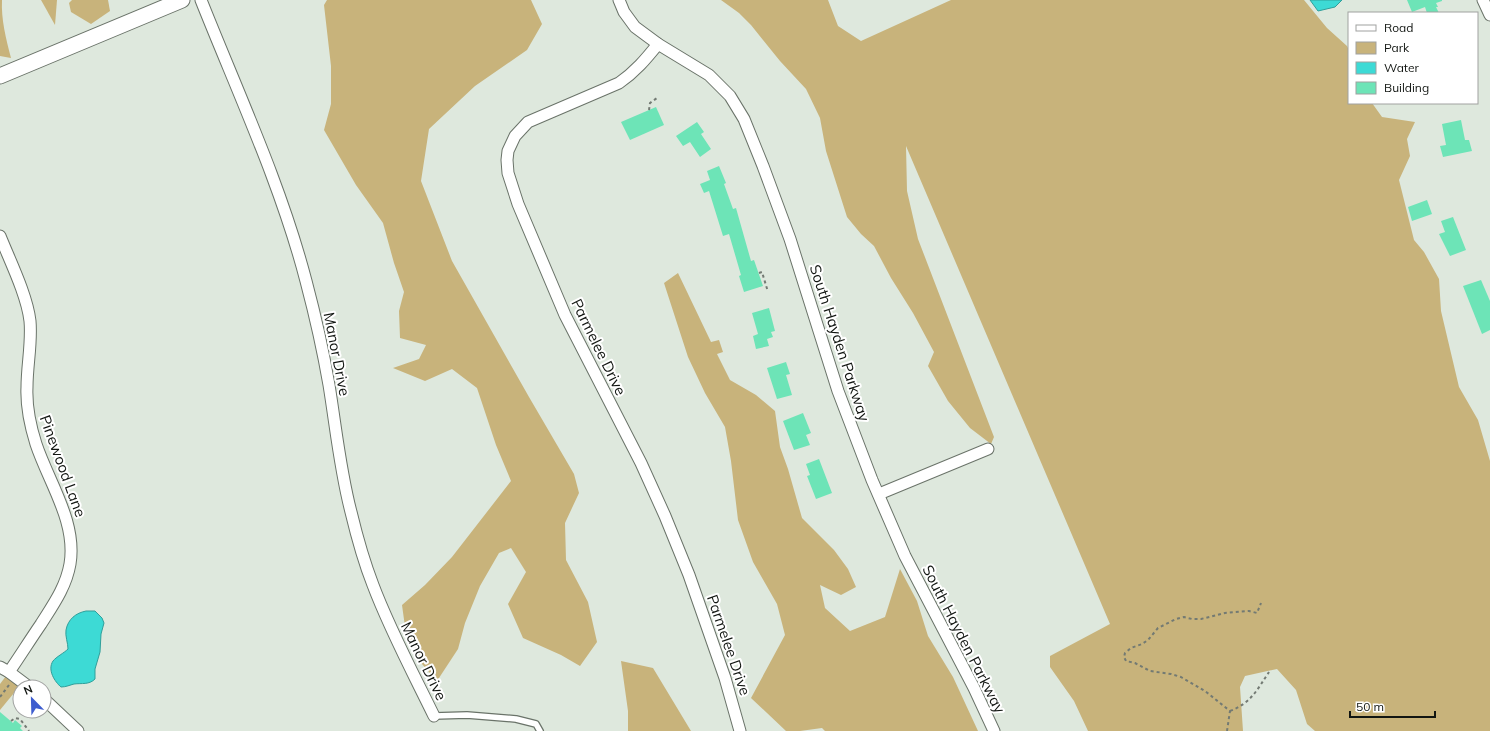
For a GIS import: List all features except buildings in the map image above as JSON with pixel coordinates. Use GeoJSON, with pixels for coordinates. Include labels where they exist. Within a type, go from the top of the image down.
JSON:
{"type":"FeatureCollection","features":[{"type":"Feature","properties":{"kind":"main road"},"geometry":{"type":"LineString","coordinates":[[0,76],[182,0]]}},
{"type":"Feature","properties":{"kind":"street","name":"Manor Drive"},"geometry":{"type":"LineString","coordinates":[[201,0],[267,163],[285,212],[306,280],[329,383],[340,461],[351,512],[362,552],[373,585],[394,634],[434,716]]}},
{"type":"Feature","properties":{"kind":"street","name":"South Hayden Parkway"},"geometry":{"type":"LineString","coordinates":[[619,0],[624,12],[635,27],[658,44],[709,75],[730,96],[744,119],[790,239],[819,333],[848,419],[878,494],[905,556],[974,688],[994,731]]}},
{"type":"Feature","properties":{"kind":"street"},"geometry":{"type":"LineString","coordinates":[[1483,0],[1490,16]]}},
{"type":"Feature","properties":{"kind":"street","name":"Parmelee Drive"},"geometry":{"type":"LineString","coordinates":[[658,44],[640,67],[619,83],[528,122],[515,136],[508,151],[508,173],[518,204],[565,315],[641,463],[665,516],[689,575],[726,678],[740,731]]}},
{"type":"Feature","properties":{"kind":"street","name":"Pinewood Lane"},"geometry":{"type":"LineString","coordinates":[[0,236],[25,299],[30,319],[31,336],[27,388],[28,417],[36,444],[68,525],[71,546],[70,565],[60,594],[9,672]]}},
{"type":"Feature","properties":{"kind":"street"},"geometry":{"type":"LineString","coordinates":[[878,494],[988,449]]}},
{"type":"Feature","properties":{"kind":"street"},"geometry":{"type":"LineString","coordinates":[[9,672],[19,679]]}},
{"type":"Feature","properties":{"kind":"street"},"geometry":{"type":"LineString","coordinates":[[52,707],[78,731]]}},
{"type":"Feature","properties":{"kind":"lane"},"geometry":{"type":"LineString","coordinates":[[434,716],[467,715],[516,719],[536,724],[540,731]]}},
{"type":"Feature","properties":{"kind":"path"},"geometry":{"type":"LineString","coordinates":[[649,110],[650,103],[657,98]]}},
{"type":"Feature","properties":{"kind":"path"},"geometry":{"type":"LineString","coordinates":[[759,273],[762,272],[768,292]]}},
{"type":"Feature","properties":{"kind":"path"},"geometry":{"type":"LineString","coordinates":[[1230,712],[1205,691],[1181,677],[1150,671],[1135,663],[1126,661],[1124,657],[1125,653],[1131,648],[1142,644],[1158,628],[1176,619],[1184,617],[1201,619],[1225,613],[1249,611],[1257,612],[1261,602]]}},
{"type":"Feature","properties":{"kind":"path"},"geometry":{"type":"LineString","coordinates":[[0,697],[9,672]]}},
{"type":"Feature","properties":{"kind":"path"},"geometry":{"type":"LineString","coordinates":[[1230,712],[1251,700],[1269,672]]}},
{"type":"Feature","properties":{"kind":"path"},"geometry":{"type":"LineString","coordinates":[[1226,731],[1230,712]]}},
{"type":"Feature","properties":{"kind":"path"},"geometry":{"type":"LineString","coordinates":[[11,721],[15,718],[20,719],[29,731]]}},
{"type":"Feature","properties":{"kind":"green space"},"geometry":{"type":"Polygon","coordinates":[[[0,0],[2,0],[3,22],[11,58],[0,56],[0,0]]]}},
{"type":"Feature","properties":{"kind":"green space"},"geometry":{"type":"Polygon","coordinates":[[[41,0],[57,0],[55,25],[41,0]]]}},
{"type":"Feature","properties":{"kind":"green space"},"geometry":{"type":"Polygon","coordinates":[[[72,0],[108,0],[110,11],[91,24],[71,12],[69,3],[72,0]]]}},
{"type":"Feature","properties":{"kind":"green space"},"geometry":{"type":"Polygon","coordinates":[[[327,0],[531,0],[542,24],[527,50],[475,86],[429,129],[421,181],[452,261],[574,474],[579,493],[565,523],[566,560],[588,602],[597,642],[580,666],[561,655],[523,638],[508,604],[526,572],[511,548],[499,553],[480,586],[465,623],[458,649],[437,681],[422,664],[406,634],[402,605],[425,585],[452,557],[511,481],[496,445],[477,388],[452,369],[425,381],[393,368],[419,359],[426,345],[400,338],[399,311],[404,292],[383,223],[356,185],[324,130],[331,104],[331,66],[324,5],[327,0]]]}},
{"type":"Feature","properties":{"kind":"green space"},"geometry":{"type":"Polygon","coordinates":[[[721,0],[828,0],[838,26],[861,41],[951,0],[1304,0],[1327,28],[1348,48],[1348,104],[1373,104],[1382,117],[1415,122],[1407,139],[1410,156],[1399,180],[1414,240],[1424,252],[1439,279],[1441,311],[1459,387],[1478,420],[1490,461],[1490,731],[1315,731],[1307,724],[1296,690],[1277,669],[1245,676],[1240,687],[1243,731],[1088,731],[1074,701],[1050,667],[1050,656],[1110,624],[906,146],[907,191],[918,239],[994,437],[991,444],[970,428],[948,401],[928,366],[934,352],[913,313],[891,278],[874,246],[861,234],[847,217],[826,151],[820,118],[806,89],[739,13],[721,0]]]}},
{"type":"Feature","properties":{"kind":"green space"},"geometry":{"type":"Polygon","coordinates":[[[678,273],[711,342],[719,340],[723,352],[717,354],[730,380],[756,395],[775,411],[780,447],[802,518],[834,550],[848,569],[856,587],[841,595],[820,585],[825,608],[850,631],[885,617],[900,569],[917,601],[928,636],[953,677],[978,731],[825,731],[822,728],[786,731],[751,698],[785,635],[777,604],[753,562],[738,520],[731,461],[725,427],[705,393],[688,357],[664,283],[678,273]]]}},
{"type":"Feature","properties":{"kind":"green space"},"geometry":{"type":"Polygon","coordinates":[[[621,661],[653,668],[691,731],[628,731],[628,711],[621,661]]]}},
{"type":"Feature","properties":{"kind":"green space"},"geometry":{"type":"Polygon","coordinates":[[[9,672],[19,679],[12,679],[12,695],[0,710],[0,684],[9,672]]]}},
{"type":"Feature","properties":{"kind":"water"},"geometry":{"type":"Polygon","coordinates":[[[1310,0],[1342,0],[1335,7],[1318,11],[1310,0]]]}},
{"type":"Feature","properties":{"kind":"water"},"geometry":{"type":"Polygon","coordinates":[[[86,611],[95,611],[102,618],[104,623],[101,634],[100,652],[95,669],[95,679],[88,683],[61,687],[52,676],[51,664],[68,649],[66,632],[67,626],[76,615],[86,611]]]}}]}
